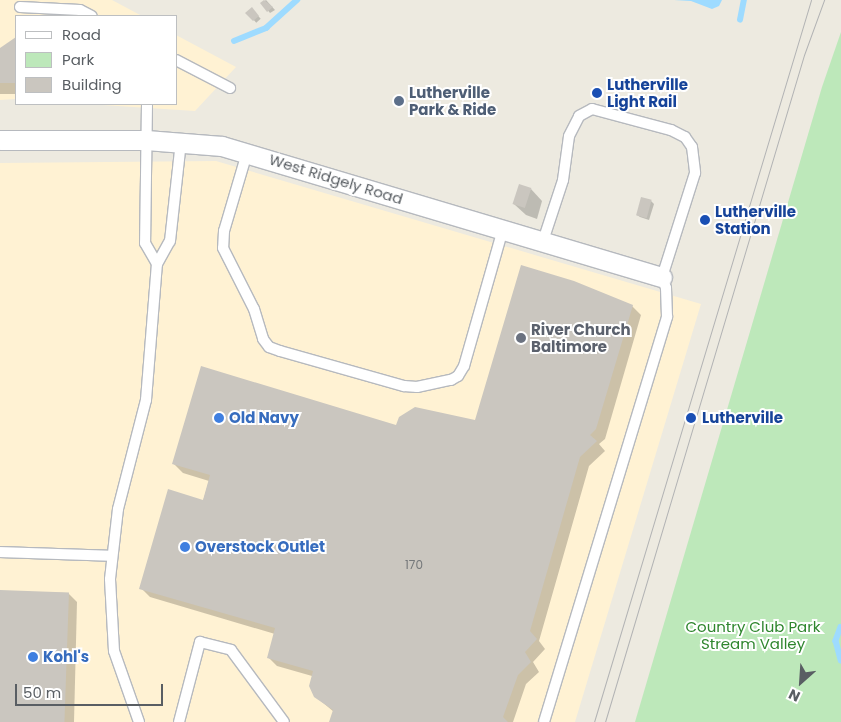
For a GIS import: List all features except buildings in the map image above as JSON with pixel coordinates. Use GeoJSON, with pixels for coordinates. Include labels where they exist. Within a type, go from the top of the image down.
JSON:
{"type":"FeatureCollection","features":[{"type":"Feature","properties":{"kind":"street","name":"West Ridgely Road"},"geometry":{"type":"LineString","coordinates":[[0,140],[181,141],[247,152],[662,277]]}},
{"type":"Feature","properties":{"kind":"lane"},"geometry":{"type":"LineString","coordinates":[[20,7],[80,10],[90,15]]}},
{"type":"Feature","properties":{"kind":"lane"},"geometry":{"type":"LineString","coordinates":[[178,61],[230,88]]}},
{"type":"Feature","properties":{"kind":"lane"},"geometry":{"type":"LineString","coordinates":[[147,105],[145,243],[158,264]]}},
{"type":"Feature","properties":{"kind":"lane"},"geometry":{"type":"LineString","coordinates":[[543,241],[563,180],[569,136],[579,116],[592,109],[671,130],[685,138],[696,160],[695,173],[662,277],[666,288],[667,317],[544,722]]}},
{"type":"Feature","properties":{"kind":"lane"},"geometry":{"type":"LineString","coordinates":[[139,722],[131,707],[114,651],[109,593],[118,509],[146,400],[158,264],[170,241],[181,141]]}},
{"type":"Feature","properties":{"kind":"lane"},"geometry":{"type":"LineString","coordinates":[[247,152],[224,231],[223,248],[254,309],[263,339],[269,347],[280,351],[404,386],[417,387],[451,380],[458,376],[464,366],[503,229]]}},
{"type":"Feature","properties":{"kind":"lane"},"geometry":{"type":"LineString","coordinates":[[0,552],[112,556]]}},
{"type":"Feature","properties":{"kind":"lane"},"geometry":{"type":"LineString","coordinates":[[179,722],[200,642],[232,650],[284,722]]}},
{"type":"Feature","properties":{"kind":"shaded area"},"geometry":{"type":"Polygon","coordinates":[[[0,0],[112,0],[140,15],[15,15],[15,99],[0,100],[0,0]]]}},
{"type":"Feature","properties":{"kind":"shaded area"},"geometry":{"type":"Polygon","coordinates":[[[178,36],[236,67],[195,111],[102,105],[178,105],[178,36]]]}},
{"type":"Feature","properties":{"kind":"shaded area"},"geometry":{"type":"Polygon","coordinates":[[[216,161],[701,304],[575,722],[0,722],[0,163],[216,161]]]}},
{"type":"Feature","properties":{"kind":"green space","name":"Country Club Park Stream Valley"},"geometry":{"type":"Polygon","coordinates":[[[841,32],[841,722],[635,722],[822,87],[841,32]]]}},
{"type":"Feature","properties":{"kind":"water"},"geometry":{"type":"Polygon","coordinates":[[[674,0],[722,0],[719,6],[712,9],[691,1],[674,0]]]}},
{"type":"Feature","properties":{"kind":"waterway"},"geometry":{"type":"LineString","coordinates":[[234,41],[266,28],[297,0]]}},
{"type":"Feature","properties":{"kind":"waterway"},"geometry":{"type":"LineString","coordinates":[[740,20],[744,0]]}},
{"type":"Feature","properties":{"kind":"waterway"},"geometry":{"type":"LineString","coordinates":[[841,627],[836,641],[841,660]]}},
{"type":"Feature","properties":{"kind":"tram line"},"geometry":{"type":"LineString","coordinates":[[594,722],[811,0]]}},
{"type":"Feature","properties":{"kind":"tram line"},"geometry":{"type":"LineString","coordinates":[[605,722],[804,55],[824,0]]}},
{"type":"Feature","properties":{"kind":"place","name":"Lutherville Light Rail"},"geometry":{"type":"Point","coordinates":[597,93]}},
{"type":"Feature","properties":{"kind":"place","name":"Lutherville Park & Ride"},"geometry":{"type":"Point","coordinates":[399,101]}},
{"type":"Feature","properties":{"kind":"place","name":"Lutherville Station"},"geometry":{"type":"Point","coordinates":[705,220]}},
{"type":"Feature","properties":{"kind":"place","name":"River Church Baltimore"},"geometry":{"type":"Point","coordinates":[521,338]}},
{"type":"Feature","properties":{"kind":"place","name":"Old Navy"},"geometry":{"type":"Point","coordinates":[219,418]}},
{"type":"Feature","properties":{"kind":"place","name":"Lutherville"},"geometry":{"type":"Point","coordinates":[691,418]}},
{"type":"Feature","properties":{"kind":"place","name":"Overstock Outlet"},"geometry":{"type":"Point","coordinates":[185,547]}},
{"type":"Feature","properties":{"kind":"place","name":"Kohl's"},"geometry":{"type":"Point","coordinates":[33,657]}}]}
